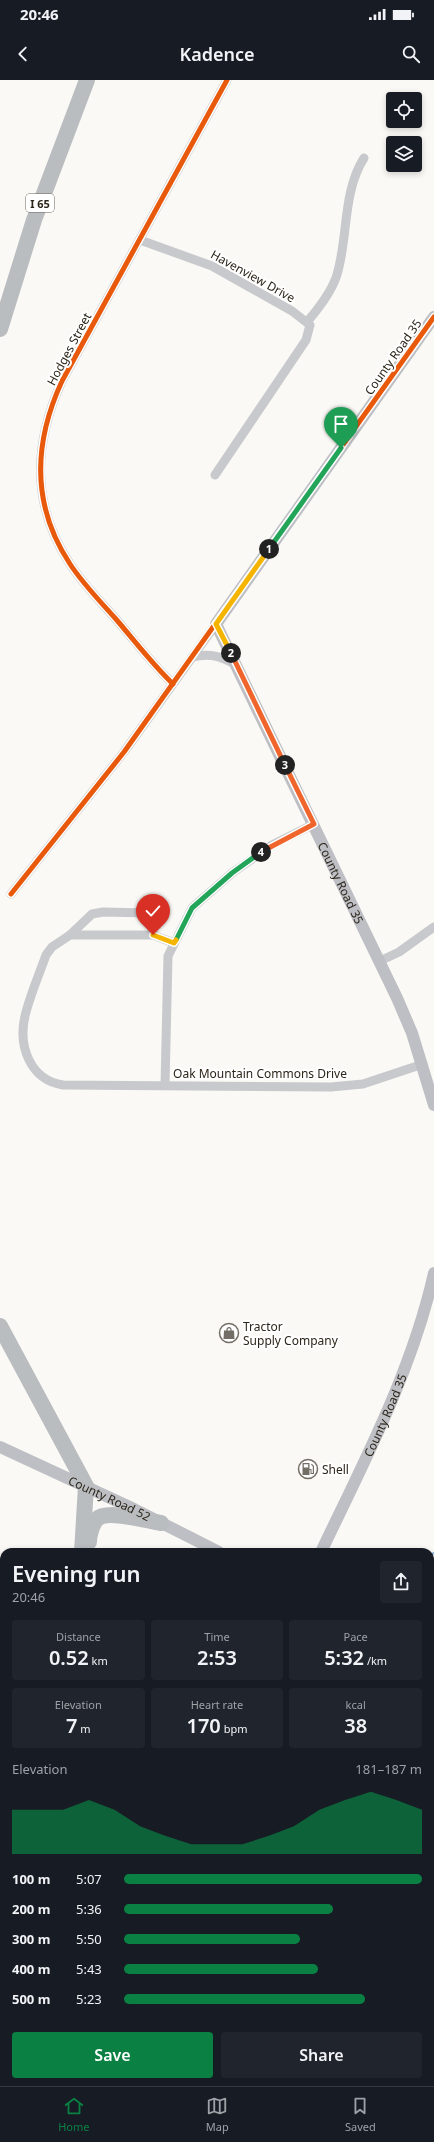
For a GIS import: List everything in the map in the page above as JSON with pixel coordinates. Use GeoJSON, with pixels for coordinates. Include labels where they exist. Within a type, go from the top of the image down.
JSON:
{"type":"FeatureCollection","features":[{"type":"Feature","properties":{"kind":"highway","name":"I 65"},"geometry":{"type":"LineString","coordinates":[[0,329],[34,220],[87,80]]}},
{"type":"Feature","properties":{"kind":"highway"},"geometry":{"type":"LineString","coordinates":[[0,1326],[86,1486],[82,1548]]}},
{"type":"Feature","properties":{"kind":"highway"},"geometry":{"type":"LineString","coordinates":[[88,1548],[90,1535],[97,1519],[107,1514],[161,1523]]}},
{"type":"Feature","properties":{"kind":"street","name":"Hodges Street"},"geometry":{"type":"LineString","coordinates":[[173,684],[93,594],[70,565],[54,536],[47,515],[40,476],[43,436],[55,397],[227,80]]}},
{"type":"Feature","properties":{"kind":"street"},"geometry":{"type":"LineString","coordinates":[[215,475],[306,340],[310,328],[307,322],[318,309],[338,271],[349,203],[360,165],[364,158]]}},
{"type":"Feature","properties":{"kind":"street","name":"Havenview Drive"},"geometry":{"type":"LineString","coordinates":[[140,240],[212,266],[292,311],[307,322]]}},
{"type":"Feature","properties":{"kind":"street","name":"County Road 35"},"geometry":{"type":"LineString","coordinates":[[434,317],[216,624],[380,961],[412,1034],[423,1064],[434,1105]]}},
{"type":"Feature","properties":{"kind":"street"},"geometry":{"type":"LineString","coordinates":[[12,894],[124,752],[216,624]]}},
{"type":"Feature","properties":{"kind":"street"},"geometry":{"type":"LineString","coordinates":[[192,657],[204,655],[217,656],[237,666]]}},
{"type":"Feature","properties":{"kind":"street"},"geometry":{"type":"LineString","coordinates":[[165,1085],[168,956],[192,908],[232,873],[272,845],[314,824]]}},
{"type":"Feature","properties":{"kind":"street","name":"Oak Mountain Commons Drive"},"geometry":{"type":"LineString","coordinates":[[153,935],[152,914],[103,912],[92,914],[70,935],[52,947],[46,955],[25,1018],[25,1047],[31,1065],[40,1077],[53,1083],[331,1087],[363,1084],[423,1064]]}},
{"type":"Feature","properties":{"kind":"street"},"geometry":{"type":"LineString","coordinates":[[380,961],[399,952],[434,926]]}},
{"type":"Feature","properties":{"kind":"street"},"geometry":{"type":"LineString","coordinates":[[70,935],[153,935],[174,943]]}},
{"type":"Feature","properties":{"kind":"street","name":"County Road 35"},"geometry":{"type":"LineString","coordinates":[[323,1548],[390,1406],[419,1325],[434,1273]]}},
{"type":"Feature","properties":{"kind":"street","name":"County Road 52"},"geometry":{"type":"LineString","coordinates":[[0,1447],[86,1486],[211,1548]]}},
{"type":"Feature","properties":{"kind":"cycle path"},"geometry":{"type":"LineString","coordinates":[[173,684],[150,660],[86,585],[70,564],[57,542],[48,519],[43,497],[40,474],[42,451],[52,405],[62,381],[227,80]]}},
{"type":"Feature","properties":{"kind":"cycle path"},"geometry":{"type":"LineString","coordinates":[[11,894],[124,752],[434,317]]}},
{"type":"Feature","properties":{"kind":"place","name":"Tractor Supply Company"},"geometry":{"type":"Point","coordinates":[229,1333]}},
{"type":"Feature","properties":{"kind":"place","name":"Shell"},"geometry":{"type":"Point","coordinates":[308,1469]}},
{"type":"Feature","properties":{"kind":"route"},"geometry":{"type":"LineString","coordinates":[[153,935],[174,943],[192,908],[232,873],[272,845],[314,824],[216,624],[341,448]]}}]}
